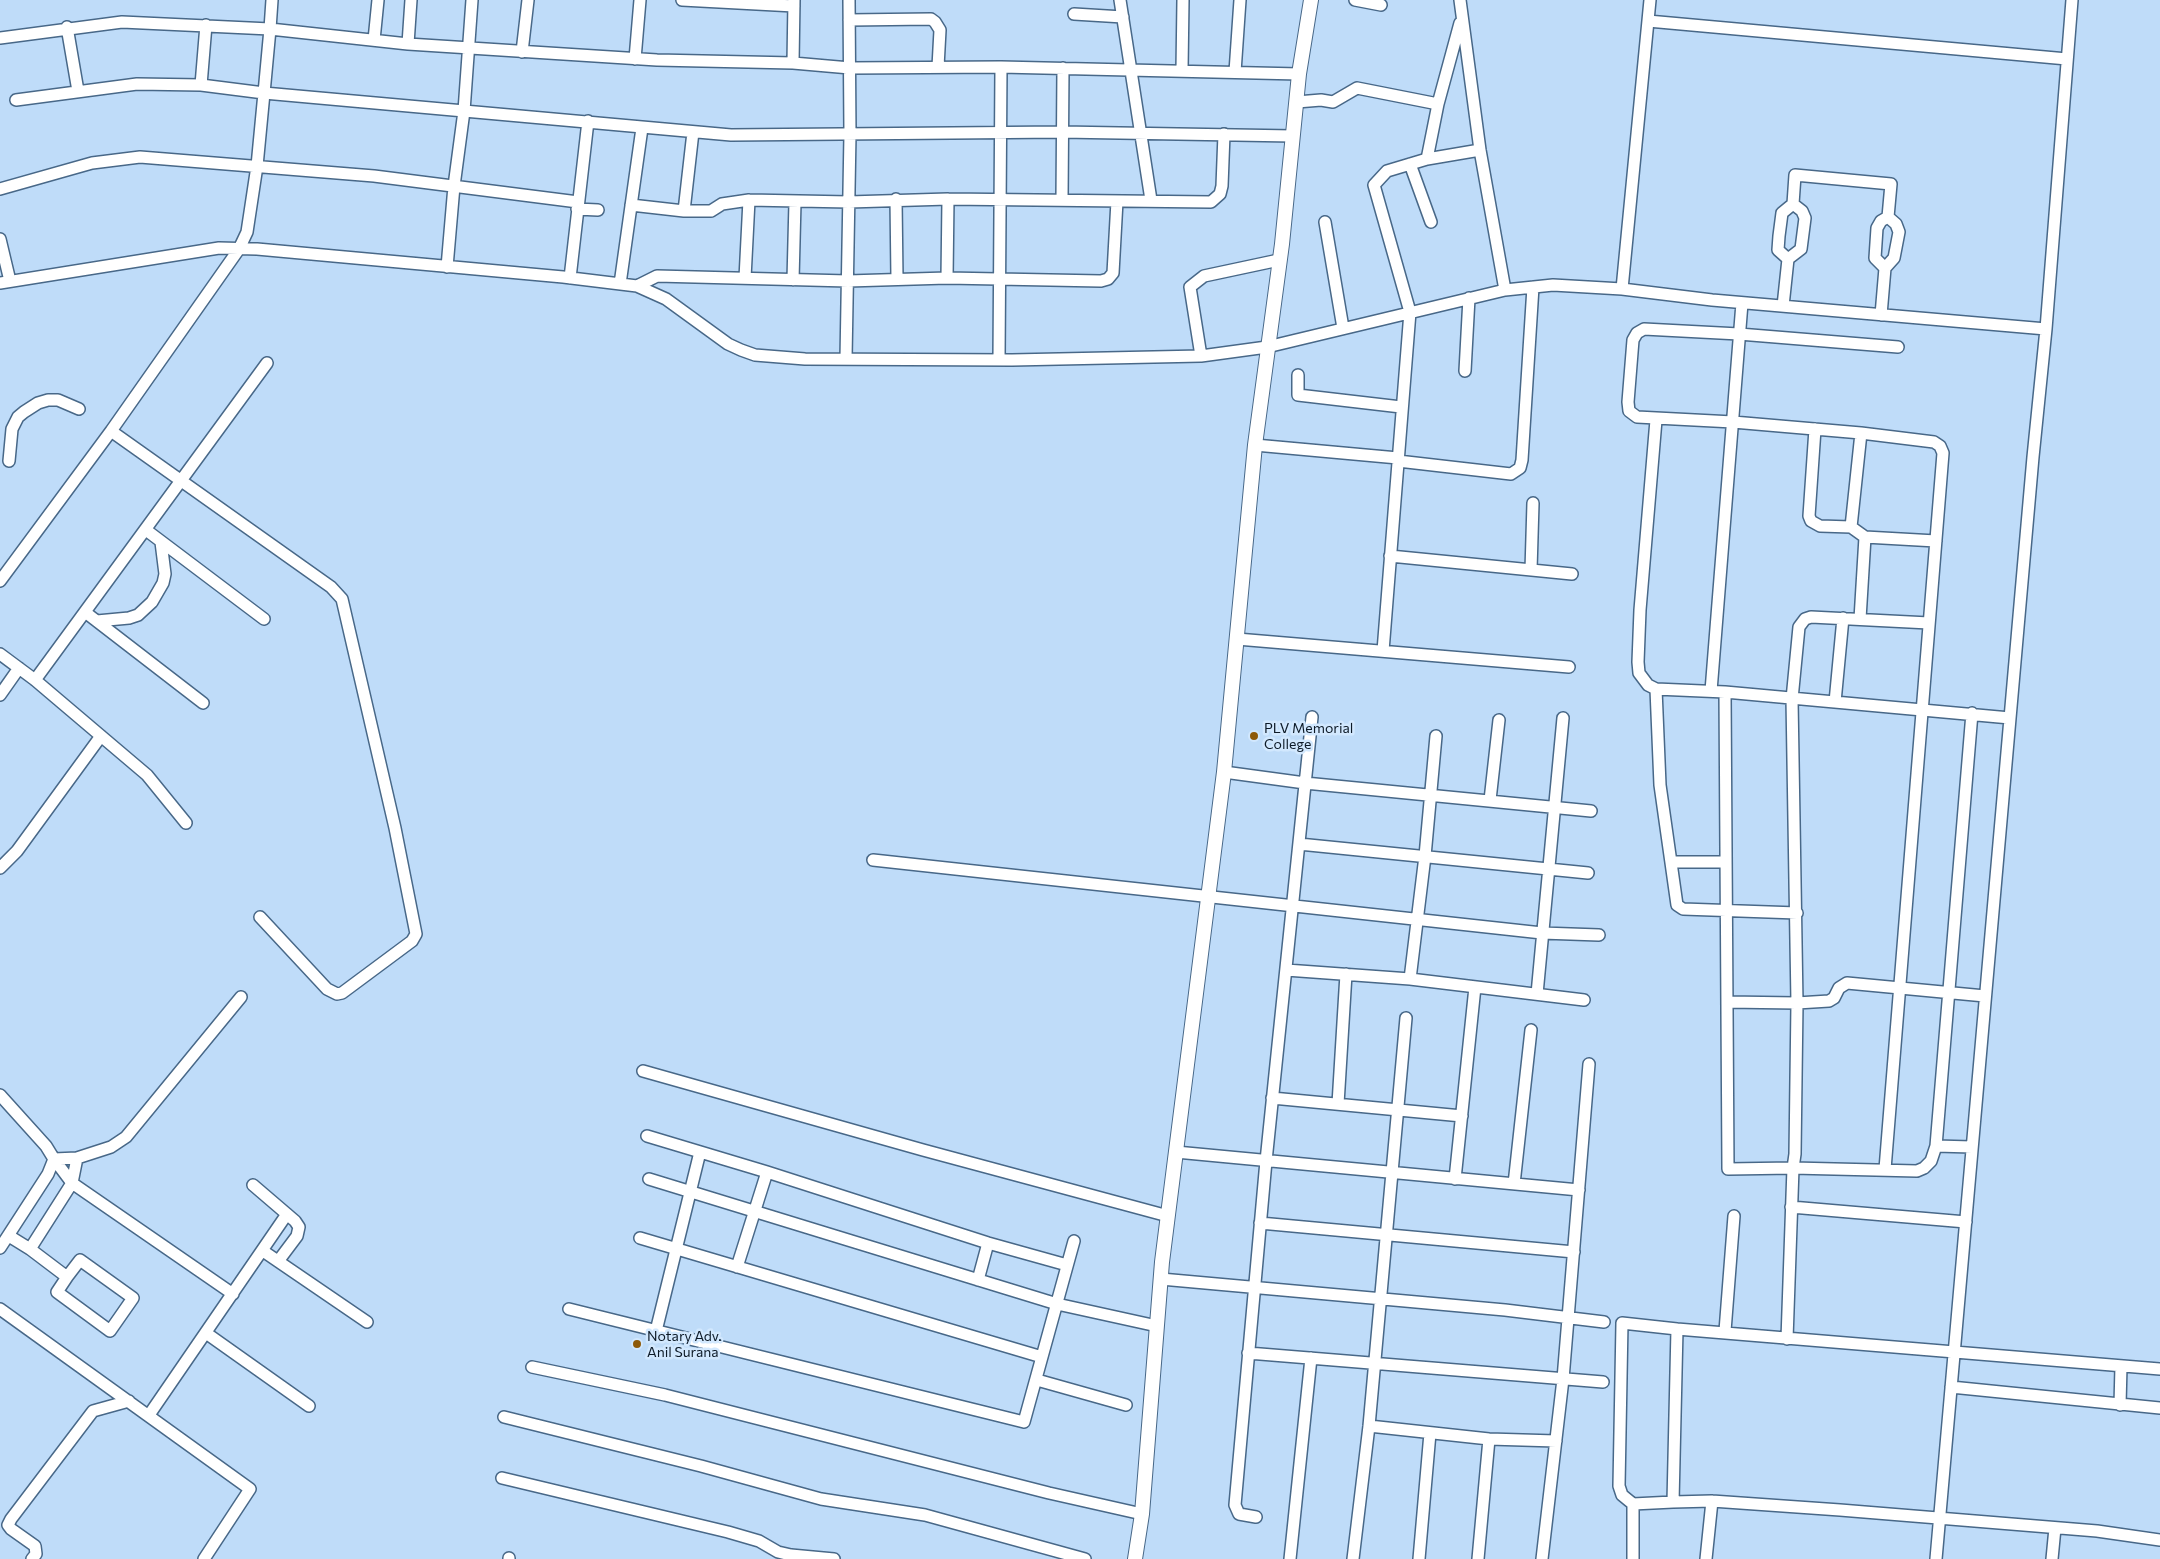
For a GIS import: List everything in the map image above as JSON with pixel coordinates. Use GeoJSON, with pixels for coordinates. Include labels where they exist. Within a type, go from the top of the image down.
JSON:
{"type":"FeatureCollection","features":[{"type":"Feature","properties":{"kind":"main road"},"geometry":{"type":"LineString","coordinates":[[1135,1559],[1142,1514],[1168,1216],[1224,772],[1255,445],[1279,260],[1299,74],[1311,0]]}},
{"type":"Feature","properties":{"kind":"street"},"geometry":{"type":"LineString","coordinates":[[0,581],[111,431],[239,249],[247,232],[264,93],[272,0]]}},
{"type":"Feature","properties":{"kind":"street"},"geometry":{"type":"LineString","coordinates":[[374,40],[378,0]]}},
{"type":"Feature","properties":{"kind":"street"},"geometry":{"type":"LineString","coordinates":[[408,44],[411,0]]}},
{"type":"Feature","properties":{"kind":"street"},"geometry":{"type":"LineString","coordinates":[[447,267],[454,186],[464,111],[472,0]]}},
{"type":"Feature","properties":{"kind":"street"},"geometry":{"type":"LineString","coordinates":[[522,52],[528,0]]}},
{"type":"Feature","properties":{"kind":"street"},"geometry":{"type":"LineString","coordinates":[[635,59],[640,0]]}},
{"type":"Feature","properties":{"kind":"street"},"geometry":{"type":"LineString","coordinates":[[682,0],[794,3],[793,63]]}},
{"type":"Feature","properties":{"kind":"street"},"geometry":{"type":"LineString","coordinates":[[846,359],[850,134],[849,0]]}},
{"type":"Feature","properties":{"kind":"street"},"geometry":{"type":"LineString","coordinates":[[1120,0],[1142,132],[1151,200]]}},
{"type":"Feature","properties":{"kind":"street"},"geometry":{"type":"LineString","coordinates":[[1182,70],[1183,0]]}},
{"type":"Feature","properties":{"kind":"street"},"geometry":{"type":"LineString","coordinates":[[1235,72],[1240,0]]}},
{"type":"Feature","properties":{"kind":"street"},"geometry":{"type":"LineString","coordinates":[[1355,0],[1381,5]]}},
{"type":"Feature","properties":{"kind":"street"},"geometry":{"type":"LineString","coordinates":[[1460,0],[1480,150],[1505,290]]}},
{"type":"Feature","properties":{"kind":"street"},"geometry":{"type":"LineString","coordinates":[[1622,289],[1650,0]]}},
{"type":"Feature","properties":{"kind":"street"},"geometry":{"type":"LineString","coordinates":[[1936,1559],[2046,329],[2072,0]]}},
{"type":"Feature","properties":{"kind":"street"},"geometry":{"type":"LineString","coordinates":[[1074,14],[1123,17]]}},
{"type":"Feature","properties":{"kind":"street"},"geometry":{"type":"LineString","coordinates":[[1427,159],[1438,104],[1462,16]]}},
{"type":"Feature","properties":{"kind":"street"},"geometry":{"type":"LineString","coordinates":[[849,20],[931,19],[936,22],[940,30],[938,67]]}},
{"type":"Feature","properties":{"kind":"street"},"geometry":{"type":"LineString","coordinates":[[1648,21],[2067,59]]}},
{"type":"Feature","properties":{"kind":"street"},"geometry":{"type":"LineString","coordinates":[[0,38],[122,22],[270,29],[408,44],[635,59],[793,63],[850,68],[1001,67],[1299,74]]}},
{"type":"Feature","properties":{"kind":"street"},"geometry":{"type":"LineString","coordinates":[[201,85],[206,25]]}},
{"type":"Feature","properties":{"kind":"street"},"geometry":{"type":"LineString","coordinates":[[67,28],[78,91]]}},
{"type":"Feature","properties":{"kind":"street"},"geometry":{"type":"LineString","coordinates":[[1000,360],[1001,67]]}},
{"type":"Feature","properties":{"kind":"street"},"geometry":{"type":"LineString","coordinates":[[1062,200],[1063,68]]}},
{"type":"Feature","properties":{"kind":"street"},"geometry":{"type":"LineString","coordinates":[[16,100],[137,84],[201,85],[264,93],[731,135],[1142,132],[1293,136]]}},
{"type":"Feature","properties":{"kind":"street"},"geometry":{"type":"LineString","coordinates":[[1297,102],[1321,100],[1332,102],[1357,88],[1438,104]]}},
{"type":"Feature","properties":{"kind":"street"},"geometry":{"type":"LineString","coordinates":[[570,278],[588,121]]}},
{"type":"Feature","properties":{"kind":"street"},"geometry":{"type":"LineString","coordinates":[[620,284],[642,128]]}},
{"type":"Feature","properties":{"kind":"street"},"geometry":{"type":"LineString","coordinates":[[684,212],[693,132]]}},
{"type":"Feature","properties":{"kind":"street"},"geometry":{"type":"LineString","coordinates":[[631,205],[684,212],[711,211],[722,204],[749,200],[849,202],[896,199],[948,199],[1211,202],[1215,199],[1222,186],[1224,134]]}},
{"type":"Feature","properties":{"kind":"street"},"geometry":{"type":"LineString","coordinates":[[1383,651],[1410,312],[1374,186],[1383,173],[1427,159],[1480,150]]}},
{"type":"Feature","properties":{"kind":"street"},"geometry":{"type":"LineString","coordinates":[[0,190],[92,163],[140,157],[374,176],[454,186],[598,210]]}},
{"type":"Feature","properties":{"kind":"street"},"geometry":{"type":"LineString","coordinates":[[1410,164],[1431,222]]}},
{"type":"Feature","properties":{"kind":"street"},"geometry":{"type":"LineString","coordinates":[[1788,259],[1778,250],[1779,236],[1782,213],[1793,204],[1795,176],[1892,184],[1888,217]]}},
{"type":"Feature","properties":{"kind":"street"},"geometry":{"type":"LineString","coordinates":[[896,199],[897,280]]}},
{"type":"Feature","properties":{"kind":"street"},"geometry":{"type":"LineString","coordinates":[[947,278],[948,199]]}},
{"type":"Feature","properties":{"kind":"street"},"geometry":{"type":"LineString","coordinates":[[746,278],[749,200]]}},
{"type":"Feature","properties":{"kind":"street"},"geometry":{"type":"LineString","coordinates":[[637,286],[657,276],[848,281],[947,278],[1000,280],[1108,279],[1113,273],[1117,201]]}},
{"type":"Feature","properties":{"kind":"street"},"geometry":{"type":"LineString","coordinates":[[793,280],[795,202]]}},
{"type":"Feature","properties":{"kind":"street"},"geometry":{"type":"LineString","coordinates":[[1783,306],[1788,259],[1800,249],[1805,218],[1802,211],[1793,204]]}},
{"type":"Feature","properties":{"kind":"street"},"geometry":{"type":"LineString","coordinates":[[1881,315],[1885,268],[1894,258],[1898,232],[1896,224],[1888,217]]}},
{"type":"Feature","properties":{"kind":"street"},"geometry":{"type":"LineString","coordinates":[[1885,268],[1875,258],[1877,228],[1881,221],[1888,217]]}},
{"type":"Feature","properties":{"kind":"street"},"geometry":{"type":"LineString","coordinates":[[1325,222],[1343,328]]}},
{"type":"Feature","properties":{"kind":"street"},"geometry":{"type":"LineString","coordinates":[[0,239],[5,282],[219,248],[570,278],[637,286],[666,299],[728,344],[741,350],[755,355],[805,359],[1000,360],[1201,356],[1268,348],[1343,328],[1505,290],[1553,285],[1622,289],[1742,303],[2046,329]]}},
{"type":"Feature","properties":{"kind":"street"},"geometry":{"type":"LineString","coordinates":[[1201,356],[1190,288],[1204,276],[1279,260]]}},
{"type":"Feature","properties":{"kind":"street"},"geometry":{"type":"LineString","coordinates":[[1255,445],[1398,459],[1512,474],[1520,468],[1522,460],[1533,287]]}},
{"type":"Feature","properties":{"kind":"street"},"geometry":{"type":"LineString","coordinates":[[1465,371],[1469,298]]}},
{"type":"Feature","properties":{"kind":"street"},"geometry":{"type":"LineString","coordinates":[[1710,691],[1742,303]]}},
{"type":"Feature","properties":{"kind":"street"},"geometry":{"type":"LineString","coordinates":[[1885,1169],[1936,541],[1942,452],[1940,446],[1928,441],[1861,433],[1733,422],[1656,420],[1637,417],[1628,411],[1633,340],[1637,333],[1644,329],[1740,334],[1898,347]]}},
{"type":"Feature","properties":{"kind":"street"},"geometry":{"type":"LineString","coordinates":[[35,680],[267,363]]}},
{"type":"Feature","properties":{"kind":"street"},"geometry":{"type":"LineString","coordinates":[[1298,375],[1298,395],[1401,407]]}},
{"type":"Feature","properties":{"kind":"street"},"geometry":{"type":"LineString","coordinates":[[9,461],[12,429],[18,417],[24,412],[38,403],[48,400],[58,400],[79,409]]}},
{"type":"Feature","properties":{"kind":"street"},"geometry":{"type":"LineString","coordinates":[[1656,420],[1640,610],[1638,662],[1642,679],[1648,685],[1656,688],[1725,692],[1972,713],[2010,718]]}},
{"type":"Feature","properties":{"kind":"street"},"geometry":{"type":"LineString","coordinates":[[1815,429],[1809,516],[1811,521],[1820,526],[1851,528],[1865,537],[1936,541]]}},
{"type":"Feature","properties":{"kind":"street"},"geometry":{"type":"LineString","coordinates":[[111,431],[331,587],[342,599],[416,930],[412,941],[342,993],[337,994],[327,989],[260,917]]}},
{"type":"Feature","properties":{"kind":"street"},"geometry":{"type":"LineString","coordinates":[[1851,528],[1861,433]]}},
{"type":"Feature","properties":{"kind":"street"},"geometry":{"type":"LineString","coordinates":[[1531,570],[1533,503]]}},
{"type":"Feature","properties":{"kind":"street"},"geometry":{"type":"LineString","coordinates":[[146,530],[264,619]]}},
{"type":"Feature","properties":{"kind":"street"},"geometry":{"type":"LineString","coordinates":[[1860,619],[1865,537]]}},
{"type":"Feature","properties":{"kind":"street"},"geometry":{"type":"LineString","coordinates":[[97,621],[129,618],[138,615],[152,602],[159,591],[165,574],[161,542]]}},
{"type":"Feature","properties":{"kind":"street"},"geometry":{"type":"LineString","coordinates":[[1390,556],[1572,574]]}},
{"type":"Feature","properties":{"kind":"street"},"geometry":{"type":"LineString","coordinates":[[85,612],[203,703]]}},
{"type":"Feature","properties":{"kind":"street"},"geometry":{"type":"LineString","coordinates":[[1787,1339],[1791,1206],[1793,1168],[1796,1154],[1797,912],[1792,699],[1801,622],[1811,617],[1929,622]]}},
{"type":"Feature","properties":{"kind":"street"},"geometry":{"type":"LineString","coordinates":[[1835,702],[1843,618]]}},
{"type":"Feature","properties":{"kind":"street"},"geometry":{"type":"LineString","coordinates":[[1236,640],[1569,667]]}},
{"type":"Feature","properties":{"kind":"street"},"geometry":{"type":"LineString","coordinates":[[0,654],[35,680],[147,775],[186,823]]}},
{"type":"Feature","properties":{"kind":"street"},"geometry":{"type":"LineString","coordinates":[[0,695],[19,668]]}},
{"type":"Feature","properties":{"kind":"street"},"geometry":{"type":"LineString","coordinates":[[1656,688],[1660,785],[1677,905],[1683,909],[1797,912]]}},
{"type":"Feature","properties":{"kind":"street"},"geometry":{"type":"LineString","coordinates":[[1725,692],[1728,1169],[1917,1170],[1924,1168],[1931,1161],[1936,1146],[1972,713]]}},
{"type":"Feature","properties":{"kind":"street"},"geometry":{"type":"LineString","coordinates":[[1256,1517],[1240,1514],[1235,1504],[1272,1098],[1312,717]]}},
{"type":"Feature","properties":{"kind":"street"},"geometry":{"type":"LineString","coordinates":[[1537,994],[1547,868],[1563,718]]}},
{"type":"Feature","properties":{"kind":"street"},"geometry":{"type":"LineString","coordinates":[[1490,800],[1499,720]]}},
{"type":"Feature","properties":{"kind":"street"},"geometry":{"type":"LineString","coordinates":[[0,868],[18,850],[101,736]]}},
{"type":"Feature","properties":{"kind":"street"},"geometry":{"type":"LineString","coordinates":[[1410,979],[1425,856],[1436,736]]}},
{"type":"Feature","properties":{"kind":"street"},"geometry":{"type":"LineString","coordinates":[[1224,772],[1306,783],[1591,811]]}},
{"type":"Feature","properties":{"kind":"street"},"geometry":{"type":"LineString","coordinates":[[1299,844],[1588,873]]}},
{"type":"Feature","properties":{"kind":"street"},"geometry":{"type":"LineString","coordinates":[[873,860],[1542,933],[1599,935]]}},
{"type":"Feature","properties":{"kind":"street"},"geometry":{"type":"LineString","coordinates":[[1671,862],[1726,862]]}},
{"type":"Feature","properties":{"kind":"street"},"geometry":{"type":"LineString","coordinates":[[1286,970],[1410,979],[1584,1000]]}},
{"type":"Feature","properties":{"kind":"street"},"geometry":{"type":"LineString","coordinates":[[1338,1104],[1346,974]]}},
{"type":"Feature","properties":{"kind":"street"},"geometry":{"type":"LineString","coordinates":[[1727,1002],[1797,1004],[1829,1001],[1834,998],[1839,988],[1847,983],[1985,996]]}},
{"type":"Feature","properties":{"kind":"street"},"geometry":{"type":"LineString","coordinates":[[1456,1179],[1475,987]]}},
{"type":"Feature","properties":{"kind":"street"},"geometry":{"type":"LineString","coordinates":[[54,1159],[77,1158],[111,1148],[126,1137],[241,997]]}},
{"type":"Feature","properties":{"kind":"street"},"geometry":{"type":"LineString","coordinates":[[1353,1559],[1369,1426],[1406,1018]]}},
{"type":"Feature","properties":{"kind":"street"},"geometry":{"type":"LineString","coordinates":[[1514,1184],[1531,1030]]}},
{"type":"Feature","properties":{"kind":"street"},"geometry":{"type":"LineString","coordinates":[[1542,1559],[1563,1379],[1589,1064]]}},
{"type":"Feature","properties":{"kind":"street"},"geometry":{"type":"LineString","coordinates":[[643,1071],[923,1150],[1168,1216]]}},
{"type":"Feature","properties":{"kind":"street"},"geometry":{"type":"LineString","coordinates":[[0,1095],[46,1146],[72,1183],[233,1294]]}},
{"type":"Feature","properties":{"kind":"street"},"geometry":{"type":"LineString","coordinates":[[1272,1098],[1462,1116]]}},
{"type":"Feature","properties":{"kind":"street"},"geometry":{"type":"LineString","coordinates":[[647,1136],[767,1172],[988,1243],[1067,1265]]}},
{"type":"Feature","properties":{"kind":"street"},"geometry":{"type":"LineString","coordinates":[[1936,1146],[1972,1147]]}},
{"type":"Feature","properties":{"kind":"street"},"geometry":{"type":"LineString","coordinates":[[656,1331],[700,1152]]}},
{"type":"Feature","properties":{"kind":"street"},"geometry":{"type":"LineString","coordinates":[[1176,1152],[1579,1190]]}},
{"type":"Feature","properties":{"kind":"street"},"geometry":{"type":"LineString","coordinates":[[30,1249],[72,1183],[77,1158]]}},
{"type":"Feature","properties":{"kind":"street"},"geometry":{"type":"LineString","coordinates":[[0,1248],[48,1174],[54,1159]]}},
{"type":"Feature","properties":{"kind":"street"},"geometry":{"type":"LineString","coordinates":[[738,1267],[767,1172]]}},
{"type":"Feature","properties":{"kind":"street"},"geometry":{"type":"LineString","coordinates":[[649,1179],[756,1210],[1058,1304],[1157,1326]]}},
{"type":"Feature","properties":{"kind":"street"},"geometry":{"type":"LineString","coordinates":[[253,1185],[297,1223],[299,1230],[279,1260]]}},
{"type":"Feature","properties":{"kind":"street"},"geometry":{"type":"LineString","coordinates":[[1791,1206],[1966,1222]]}},
{"type":"Feature","properties":{"kind":"street"},"geometry":{"type":"LineString","coordinates":[[149,1415],[287,1214]]}},
{"type":"Feature","properties":{"kind":"street"},"geometry":{"type":"LineString","coordinates":[[1725,1332],[1734,1216]]}},
{"type":"Feature","properties":{"kind":"street"},"geometry":{"type":"LineString","coordinates":[[1260,1223],[1574,1252]]}},
{"type":"Feature","properties":{"kind":"street"},"geometry":{"type":"LineString","coordinates":[[9,1236],[30,1249],[67,1278]]}},
{"type":"Feature","properties":{"kind":"street"},"geometry":{"type":"LineString","coordinates":[[640,1238],[1042,1357]]}},
{"type":"Feature","properties":{"kind":"street"},"geometry":{"type":"LineString","coordinates":[[569,1309],[1024,1422],[1074,1241]]}},
{"type":"Feature","properties":{"kind":"street"},"geometry":{"type":"LineString","coordinates":[[978,1280],[988,1243]]}},
{"type":"Feature","properties":{"kind":"street"},"geometry":{"type":"LineString","coordinates":[[263,1251],[279,1260],[367,1322]]}},
{"type":"Feature","properties":{"kind":"street"},"geometry":{"type":"LineString","coordinates":[[80,1260],[133,1298],[110,1331],[57,1292],[67,1278],[80,1260]]}},
{"type":"Feature","properties":{"kind":"street"},"geometry":{"type":"LineString","coordinates":[[1161,1279],[1604,1322]]}},
{"type":"Feature","properties":{"kind":"street"},"geometry":{"type":"LineString","coordinates":[[0,1310],[149,1415],[250,1490],[204,1559]]}},
{"type":"Feature","properties":{"kind":"street"},"geometry":{"type":"LineString","coordinates":[[2160,1369],[1787,1339],[1622,1323],[1619,1486],[1622,1495],[1633,1504],[1712,1501],[2055,1528],[2160,1540]]}},
{"type":"Feature","properties":{"kind":"street"},"geometry":{"type":"LineString","coordinates":[[1673,1502],[1677,1329]]}},
{"type":"Feature","properties":{"kind":"street"},"geometry":{"type":"LineString","coordinates":[[206,1333],[309,1406]]}},
{"type":"Feature","properties":{"kind":"street"},"geometry":{"type":"LineString","coordinates":[[1248,1353],[1602,1382]]}},
{"type":"Feature","properties":{"kind":"street"},"geometry":{"type":"LineString","coordinates":[[1290,1559],[1311,1358]]}},
{"type":"Feature","properties":{"kind":"street"},"geometry":{"type":"LineString","coordinates":[[2120,1405],[2121,1366]]}},
{"type":"Feature","properties":{"kind":"street"},"geometry":{"type":"LineString","coordinates":[[532,1367],[665,1395],[1049,1493],[1142,1514]]}},
{"type":"Feature","properties":{"kind":"street"},"geometry":{"type":"LineString","coordinates":[[1036,1380],[1126,1405]]}},
{"type":"Feature","properties":{"kind":"street"},"geometry":{"type":"LineString","coordinates":[[1951,1387],[2160,1408]]}},
{"type":"Feature","properties":{"kind":"street"},"geometry":{"type":"LineString","coordinates":[[32,1559],[36,1554],[35,1546],[11,1529],[8,1525],[11,1519],[94,1411],[129,1401]]}},
{"type":"Feature","properties":{"kind":"street"},"geometry":{"type":"LineString","coordinates":[[504,1417],[701,1466],[820,1499],[924,1515],[1085,1559]]}},
{"type":"Feature","properties":{"kind":"street"},"geometry":{"type":"LineString","coordinates":[[1369,1426],[1489,1439],[1556,1441]]}},
{"type":"Feature","properties":{"kind":"street"},"geometry":{"type":"LineString","coordinates":[[1419,1559],[1430,1433]]}},
{"type":"Feature","properties":{"kind":"street"},"geometry":{"type":"LineString","coordinates":[[1478,1559],[1489,1439]]}},
{"type":"Feature","properties":{"kind":"street"},"geometry":{"type":"LineString","coordinates":[[502,1478],[728,1532],[759,1541],[778,1552],[790,1555],[834,1559]]}},
{"type":"Feature","properties":{"kind":"street"},"geometry":{"type":"LineString","coordinates":[[1706,1559],[1712,1501]]}},
{"type":"Feature","properties":{"kind":"street"},"geometry":{"type":"LineString","coordinates":[[1633,1504],[1633,1559]]}},
{"type":"Feature","properties":{"kind":"street"},"geometry":{"type":"LineString","coordinates":[[2052,1559],[2055,1528]]}},
{"type":"Feature","properties":{"kind":"place","name":"PLV Memorial College"},"geometry":{"type":"Point","coordinates":[1254,736]}},
{"type":"Feature","properties":{"kind":"place","name":"Notary Adv. Anil Surana"},"geometry":{"type":"Point","coordinates":[637,1344]}}]}
